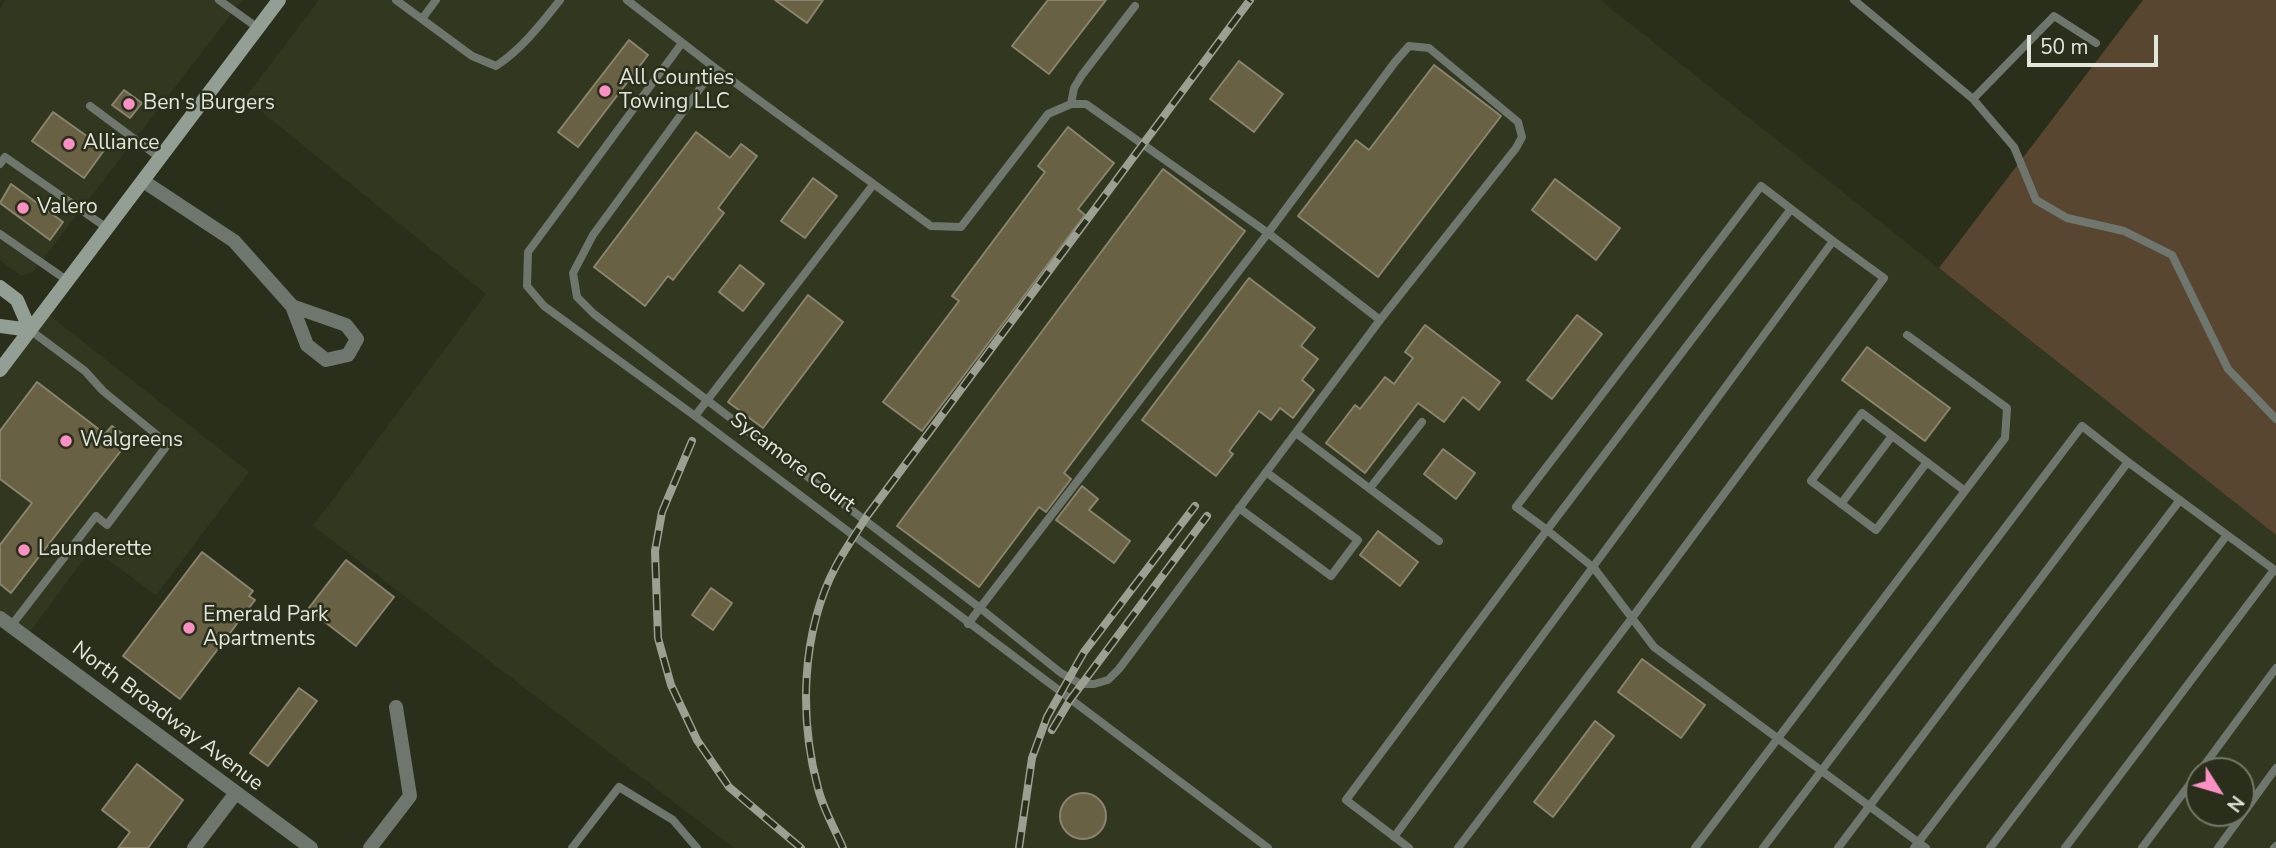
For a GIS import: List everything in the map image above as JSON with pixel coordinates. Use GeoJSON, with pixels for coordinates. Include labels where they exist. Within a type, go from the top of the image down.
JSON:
{"type":"FeatureCollection","features":[{"type":"Feature","properties":{"kind":"main road"},"geometry":{"type":"LineString","coordinates":[[0,370],[279,0]]}},
{"type":"Feature","properties":{"kind":"main road"},"geometry":{"type":"LineString","coordinates":[[0,287],[17,300],[30,330]]}},
{"type":"Feature","properties":{"kind":"main road"},"geometry":{"type":"LineString","coordinates":[[0,326],[30,330]]}},
{"type":"Feature","properties":{"kind":"street"},"geometry":{"type":"LineString","coordinates":[[143,181],[234,241],[292,306],[307,345],[326,360],[348,355],[357,339],[346,326],[292,306]]}},
{"type":"Feature","properties":{"kind":"street","name":"North Broadway Avenue"},"geometry":{"type":"LineString","coordinates":[[6,622],[311,848]]}},
{"type":"Feature","properties":{"kind":"street"},"geometry":{"type":"LineString","coordinates":[[370,848],[410,796],[396,708]]}},
{"type":"Feature","properties":{"kind":"street"},"geometry":{"type":"LineString","coordinates":[[194,848],[235,794]]}},
{"type":"Feature","properties":{"kind":"lane"},"geometry":{"type":"LineString","coordinates":[[219,0],[258,28]]}},
{"type":"Feature","properties":{"kind":"lane"},"geometry":{"type":"LineString","coordinates":[[396,0],[472,56],[496,66],[510,57],[532,35],[561,0]]}},
{"type":"Feature","properties":{"kind":"lane"},"geometry":{"type":"LineString","coordinates":[[422,19],[436,0]]}},
{"type":"Feature","properties":{"kind":"lane"},"geometry":{"type":"LineString","coordinates":[[626,0],[930,226],[961,228],[1048,114],[1071,104],[1086,104],[1268,233],[1380,320]]}},
{"type":"Feature","properties":{"kind":"lane"},"geometry":{"type":"LineString","coordinates":[[1854,0],[1973,99],[2014,147],[2036,200],[2067,218],[2124,231],[2172,255],[2228,369],[2276,419]]}},
{"type":"Feature","properties":{"kind":"lane"},"geometry":{"type":"LineString","coordinates":[[1071,104],[1074,88],[1082,75],[1135,6]]}},
{"type":"Feature","properties":{"kind":"lane"},"geometry":{"type":"LineString","coordinates":[[1973,99],[2054,16],[2096,43]]}},
{"type":"Feature","properties":{"kind":"lane","name":"Sycamore Court"},"geometry":{"type":"LineString","coordinates":[[682,43],[528,252],[527,286],[544,306],[695,416],[1268,848]]}},
{"type":"Feature","properties":{"kind":"lane"},"geometry":{"type":"LineString","coordinates":[[715,68],[593,235],[573,273],[577,297],[594,314],[706,401],[981,608],[1068,678],[1081,684],[1108,680],[1119,669],[1380,320],[1516,148],[1522,137],[1518,122],[1429,48],[1409,46],[1395,62],[1268,233],[981,608],[968,624]]}},
{"type":"Feature","properties":{"kind":"lane"},"geometry":{"type":"LineString","coordinates":[[90,106],[160,158]]}},
{"type":"Feature","properties":{"kind":"lane"},"geometry":{"type":"LineString","coordinates":[[0,164],[5,157],[107,228]]}},
{"type":"Feature","properties":{"kind":"lane"},"geometry":{"type":"LineString","coordinates":[[695,416],[873,185]]}},
{"type":"Feature","properties":{"kind":"lane"},"geometry":{"type":"LineString","coordinates":[[1458,848],[1632,618],[1884,278],[1761,186],[1516,506],[1594,568],[1632,618],[1654,647],[1822,770],[1920,846],[2180,500]]}},
{"type":"Feature","properties":{"kind":"lane"},"geometry":{"type":"LineString","coordinates":[[1409,848],[1346,800],[1791,209]]}},
{"type":"Feature","properties":{"kind":"lane"},"geometry":{"type":"LineString","coordinates":[[0,234],[68,281]]}},
{"type":"Feature","properties":{"kind":"lane"},"geometry":{"type":"LineString","coordinates":[[1394,837],[1833,241]]}},
{"type":"Feature","properties":{"kind":"lane"},"geometry":{"type":"LineString","coordinates":[[6,622],[96,516],[107,525],[168,444],[103,391],[85,371],[30,330]]}},
{"type":"Feature","properties":{"kind":"lane"},"geometry":{"type":"LineString","coordinates":[[1695,848],[2005,438],[2007,408],[1907,335]]}},
{"type":"Feature","properties":{"kind":"lane"},"geometry":{"type":"LineString","coordinates":[[1927,462],[1876,530],[1811,481],[1862,413],[1892,436],[1927,462],[1965,491]]}},
{"type":"Feature","properties":{"kind":"lane"},"geometry":{"type":"LineString","coordinates":[[1370,488],[1422,422]]}},
{"type":"Feature","properties":{"kind":"lane"},"geometry":{"type":"LineString","coordinates":[[1763,848],[2082,426],[2275,571],[2065,848]]}},
{"type":"Feature","properties":{"kind":"lane"},"geometry":{"type":"LineString","coordinates":[[1296,433],[1439,541]]}},
{"type":"Feature","properties":{"kind":"lane"},"geometry":{"type":"LineString","coordinates":[[1841,504],[1892,436]]}},
{"type":"Feature","properties":{"kind":"lane"},"geometry":{"type":"LineString","coordinates":[[1838,848],[2128,462]]}},
{"type":"Feature","properties":{"kind":"lane"},"geometry":{"type":"LineString","coordinates":[[1239,508],[1331,576],[1358,540],[1266,472]]}},
{"type":"Feature","properties":{"kind":"lane"},"geometry":{"type":"LineString","coordinates":[[1990,848],[2227,535]]}},
{"type":"Feature","properties":{"kind":"lane"},"geometry":{"type":"LineString","coordinates":[[2209,757],[2276,668]]}},
{"type":"Feature","properties":{"kind":"lane"},"geometry":{"type":"LineString","coordinates":[[2218,848],[2276,768]]}},
{"type":"Feature","properties":{"kind":"lane"},"geometry":{"type":"LineString","coordinates":[[572,848],[619,787],[673,820],[697,848]]}},
{"type":"Feature","properties":{"kind":"lane"},"geometry":{"type":"LineString","coordinates":[[2142,848],[2185,790]]}},
{"type":"Feature","properties":{"kind":"shaded area"},"geometry":{"type":"Polygon","coordinates":[[[6,0],[242,0],[33,272],[24,275],[20,275],[0,260],[0,8],[6,0]]]}},
{"type":"Feature","properties":{"kind":"shaded area"},"geometry":{"type":"Polygon","coordinates":[[[319,0],[1600,0],[2276,535],[2276,848],[734,848],[313,526],[486,294],[245,98],[319,0]]]}},
{"type":"Feature","properties":{"kind":"shaded area"},"geometry":{"type":"Polygon","coordinates":[[[2143,0],[2276,0],[2276,535],[1939,268],[2143,0]]]}},
{"type":"Feature","properties":{"kind":"shaded area"},"geometry":{"type":"Polygon","coordinates":[[[44,311],[249,472],[156,595],[92,548],[26,637],[0,618],[0,370],[44,311]]]}},
{"type":"Feature","properties":{"kind":"building"},"geometry":{"type":"Polygon","coordinates":[[[775,0],[823,0],[807,23],[775,0]]]}},
{"type":"Feature","properties":{"kind":"building"},"geometry":{"type":"Polygon","coordinates":[[[1048,0],[1106,0],[1049,74],[1012,46],[1048,0]]]}},
{"type":"Feature","properties":{"kind":"building"},"geometry":{"type":"Polygon","coordinates":[[[629,40],[648,55],[578,147],[558,132],[629,40]]]}},
{"type":"Feature","properties":{"kind":"building"},"geometry":{"type":"Polygon","coordinates":[[[1239,61],[1283,94],[1254,132],[1210,99],[1239,61]]]}},
{"type":"Feature","properties":{"kind":"building"},"geometry":{"type":"Polygon","coordinates":[[[1434,65],[1501,116],[1378,277],[1298,216],[1356,140],[1369,150],[1434,65]]]}},
{"type":"Feature","properties":{"kind":"building"},"geometry":{"type":"Polygon","coordinates":[[[124,90],[142,103],[130,118],[112,105],[124,90]]]}},
{"type":"Feature","properties":{"kind":"building"},"geometry":{"type":"Polygon","coordinates":[[[53,112],[105,149],[84,178],[32,141],[53,112]]]}},
{"type":"Feature","properties":{"kind":"building"},"geometry":{"type":"Polygon","coordinates":[[[1068,127],[1114,163],[1078,209],[1085,215],[922,431],[883,402],[959,301],[952,296],[1045,172],[1038,166],[1068,127]]]}},
{"type":"Feature","properties":{"kind":"building"},"geometry":{"type":"Polygon","coordinates":[[[696,132],[730,158],[741,144],[757,156],[718,208],[724,213],[673,280],[668,276],[645,306],[594,267],[696,132]]]}},
{"type":"Feature","properties":{"kind":"building"},"geometry":{"type":"Polygon","coordinates":[[[1163,169],[1245,231],[1064,473],[1071,479],[1046,512],[1039,507],[979,587],[897,526],[1163,169]]]}},
{"type":"Feature","properties":{"kind":"building"},"geometry":{"type":"Polygon","coordinates":[[[813,178],[837,196],[805,238],[781,221],[813,178]]]}},
{"type":"Feature","properties":{"kind":"building"},"geometry":{"type":"Polygon","coordinates":[[[1555,179],[1620,228],[1596,260],[1532,210],[1555,179]]]}},
{"type":"Feature","properties":{"kind":"building"},"geometry":{"type":"Polygon","coordinates":[[[11,184],[63,222],[50,240],[0,203],[11,184]]]}},
{"type":"Feature","properties":{"kind":"building"},"geometry":{"type":"Polygon","coordinates":[[[740,265],[764,284],[743,311],[719,292],[740,265]]]}},
{"type":"Feature","properties":{"kind":"building"},"geometry":{"type":"Polygon","coordinates":[[[1249,278],[1315,328],[1301,346],[1318,359],[1302,380],[1314,390],[1293,418],[1280,408],[1271,420],[1259,411],[1229,451],[1233,454],[1216,476],[1142,420],[1249,278]]]}},
{"type":"Feature","properties":{"kind":"building"},"geometry":{"type":"Polygon","coordinates":[[[808,295],[843,322],[763,428],[728,402],[808,295]]]}},
{"type":"Feature","properties":{"kind":"building"},"geometry":{"type":"Polygon","coordinates":[[[1577,315],[1602,334],[1552,399],[1527,380],[1577,315]]]}},
{"type":"Feature","properties":{"kind":"building"},"geometry":{"type":"Polygon","coordinates":[[[1425,325],[1500,382],[1479,410],[1463,397],[1444,422],[1418,403],[1365,473],[1326,443],[1355,405],[1360,409],[1385,377],[1394,384],[1413,358],[1405,352],[1425,325]]]}},
{"type":"Feature","properties":{"kind":"building"},"geometry":{"type":"Polygon","coordinates":[[[1867,347],[1950,408],[1925,441],[1842,380],[1867,347]]]}},
{"type":"Feature","properties":{"kind":"building","name":"Walgreens"},"geometry":{"type":"Polygon","coordinates":[[[37,382],[105,434],[112,426],[130,439],[11,593],[0,584],[0,545],[32,503],[0,479],[0,431],[37,382]]]}},
{"type":"Feature","properties":{"kind":"building"},"geometry":{"type":"Polygon","coordinates":[[[1443,449],[1475,473],[1456,499],[1424,474],[1443,449]]]}},
{"type":"Feature","properties":{"kind":"building"},"geometry":{"type":"Polygon","coordinates":[[[1082,486],[1098,499],[1089,510],[1130,541],[1114,563],[1056,520],[1082,486]]]}},
{"type":"Feature","properties":{"kind":"building"},"geometry":{"type":"Polygon","coordinates":[[[1378,531],[1418,562],[1400,586],[1360,555],[1378,531]]]}},
{"type":"Feature","properties":{"kind":"building","name":"Emerald Park Apartments"},"geometry":{"type":"Polygon","coordinates":[[[202,552],[253,591],[249,596],[255,600],[180,699],[123,656],[202,552]]]}},
{"type":"Feature","properties":{"kind":"building"},"geometry":{"type":"Polygon","coordinates":[[[346,560],[394,597],[356,646],[308,609],[346,560]]]}},
{"type":"Feature","properties":{"kind":"building"},"geometry":{"type":"Polygon","coordinates":[[[711,588],[732,603],[713,630],[692,615],[711,588]]]}},
{"type":"Feature","properties":{"kind":"building"},"geometry":{"type":"Polygon","coordinates":[[[1642,659],[1705,705],[1681,738],[1618,692],[1642,659]]]}},
{"type":"Feature","properties":{"kind":"building"},"geometry":{"type":"Polygon","coordinates":[[[299,688],[317,701],[268,766],[250,753],[299,688]]]}},
{"type":"Feature","properties":{"kind":"building"},"geometry":{"type":"Polygon","coordinates":[[[1595,721],[1614,736],[1553,817],[1534,802],[1595,721]]]}},
{"type":"Feature","properties":{"kind":"building"},"geometry":{"type":"Polygon","coordinates":[[[137,764],[183,800],[148,848],[118,848],[130,832],[102,810],[137,764]]]}},
{"type":"Feature","properties":{"kind":"building"},"geometry":{"type":"Polygon","coordinates":[[[1083,793],[1099,800],[1106,816],[1099,832],[1083,839],[1067,832],[1060,816],[1067,800],[1083,793]]]}},
{"type":"Feature","properties":{"kind":"railway"},"geometry":{"type":"LineString","coordinates":[[843,848],[818,788],[812,761],[806,704],[810,647],[816,619],[836,566],[867,516],[1250,0]]}},
{"type":"Feature","properties":{"kind":"railway"},"geometry":{"type":"LineString","coordinates":[[692,441],[662,512],[655,551],[658,638],[671,685],[697,740],[729,787],[801,848]]}},
{"type":"Feature","properties":{"kind":"railway"},"geometry":{"type":"LineString","coordinates":[[1019,848],[1032,758],[1047,717],[1084,652],[1195,506]]}},
{"type":"Feature","properties":{"kind":"railway"},"geometry":{"type":"LineString","coordinates":[[1052,730],[1070,700],[1207,516]]}},
{"type":"Feature","properties":{"kind":"place","name":"All Counties Towing LLC"},"geometry":{"type":"Point","coordinates":[605,91]}},
{"type":"Feature","properties":{"kind":"place","name":"Ben's Burgers"},"geometry":{"type":"Point","coordinates":[129,104]}},
{"type":"Feature","properties":{"kind":"place","name":"Alliance"},"geometry":{"type":"Point","coordinates":[69,144]}},
{"type":"Feature","properties":{"kind":"place","name":"Valero"},"geometry":{"type":"Point","coordinates":[23,208]}},
{"type":"Feature","properties":{"kind":"place","name":"Walgreens"},"geometry":{"type":"Point","coordinates":[66,441]}},
{"type":"Feature","properties":{"kind":"place","name":"Launderette"},"geometry":{"type":"Point","coordinates":[24,550]}},
{"type":"Feature","properties":{"kind":"place","name":"Emerald Park Apartments"},"geometry":{"type":"Point","coordinates":[189,628]}}]}
